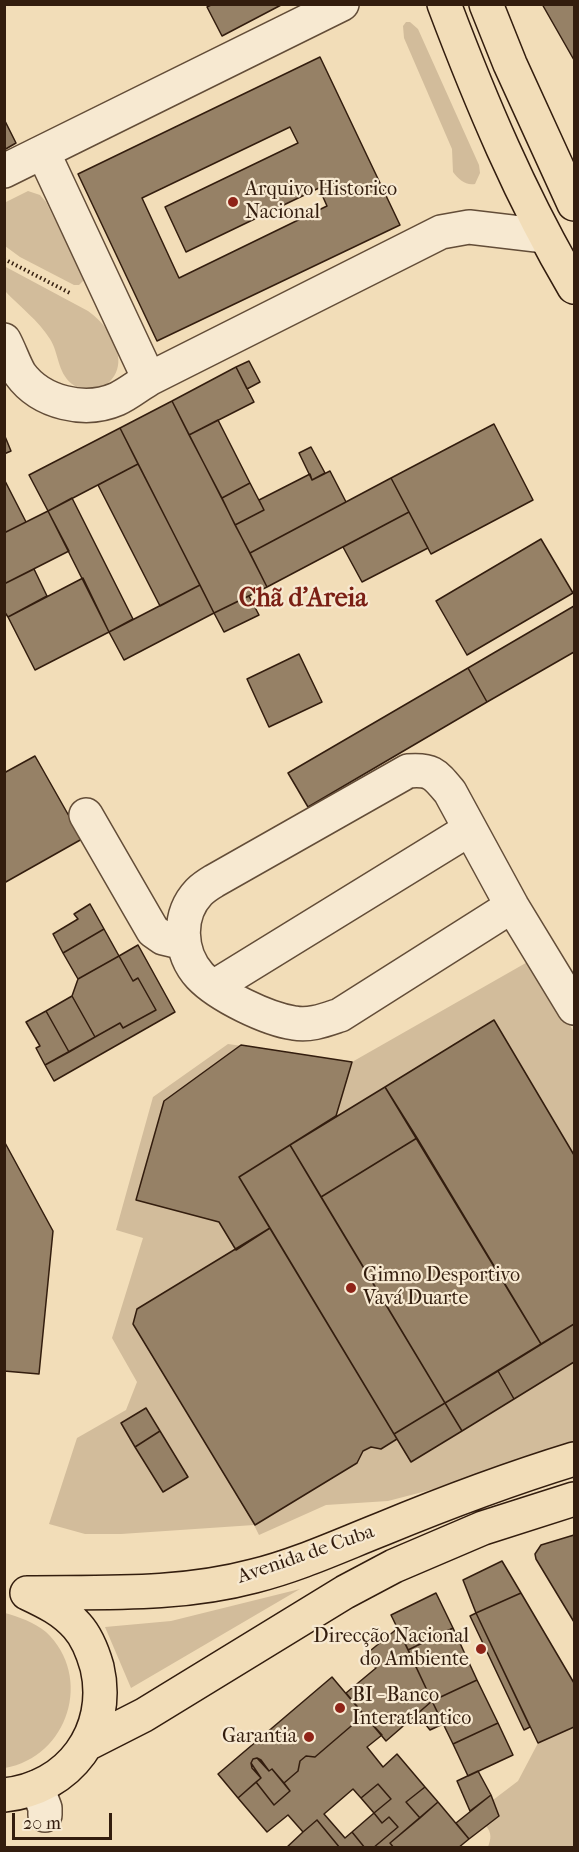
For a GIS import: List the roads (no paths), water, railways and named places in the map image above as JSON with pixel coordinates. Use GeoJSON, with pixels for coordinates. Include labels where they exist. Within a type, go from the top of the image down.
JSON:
{"type":"FeatureCollection","features":[{"type":"Feature","properties":{"kind":"main road"},"geometry":{"type":"LineString","coordinates":[[444,4],[475,85],[514,173],[544,236],[574,287]]}},
{"type":"Feature","properties":{"kind":"main road"},"geometry":{"type":"LineString","coordinates":[[486,4],[510,64],[574,204]]}},
{"type":"Feature","properties":{"kind":"main road","name":"Avenida de Cuba"},"geometry":{"type":"LineString","coordinates":[[16,1592],[146,1592],[199,1588],[254,1576],[326,1552],[469,1495],[574,1459]]}},
{"type":"Feature","properties":{"kind":"main road","name":"Avenida de Cuba"},"geometry":{"type":"LineString","coordinates":[[87,1744],[140,1730],[345,1592],[394,1566],[483,1528],[574,1499]]}},
{"type":"Feature","properties":{"kind":"main road"},"geometry":{"type":"LineString","coordinates":[[16,1592],[55,1606],[78,1627],[94,1654],[101,1684],[98,1715],[87,1744],[70,1766],[23,1798]]}},
{"type":"Feature","properties":{"kind":"street"},"geometry":{"type":"LineString","coordinates":[[4,171],[342,4]]}},
{"type":"Feature","properties":{"kind":"street"},"geometry":{"type":"LineString","coordinates":[[43,152],[149,379]]}},
{"type":"Feature","properties":{"kind":"street"},"geometry":{"type":"LineString","coordinates":[[4,340],[20,374],[46,396],[80,406],[99,404],[118,399],[149,379],[441,232],[469,227],[544,236]]}},
{"type":"Feature","properties":{"kind":"street"},"geometry":{"type":"LineString","coordinates":[[512,906],[339,1015],[318,1023],[297,1024],[254,1011],[201,977],[189,960],[184,943],[183,925],[188,909],[199,892],[214,880],[408,771],[424,769],[438,778],[450,792],[512,906],[574,1008]]}},
{"type":"Feature","properties":{"kind":"street"},"geometry":{"type":"LineString","coordinates":[[86,815],[153,931],[163,938],[184,943]]}},
{"type":"Feature","properties":{"kind":"street"},"geometry":{"type":"LineString","coordinates":[[215,986],[470,828]]}},
{"type":"Feature","properties":{"kind":"place","name":"Arquivo Historico Nacional"},"geometry":{"type":"Point","coordinates":[233,202]}},
{"type":"Feature","properties":{"kind":"place","name":"Gimno Desportivo Vavá Duarte"},"geometry":{"type":"Point","coordinates":[351,1288]}},
{"type":"Feature","properties":{"kind":"place","name":"Direcção Nacional do Ambiente"},"geometry":{"type":"Point","coordinates":[481,1649]}},
{"type":"Feature","properties":{"kind":"place","name":"BI - Banco Interatlantico"},"geometry":{"type":"Point","coordinates":[340,1708]}},
{"type":"Feature","properties":{"kind":"place","name":"Garantia"},"geometry":{"type":"Point","coordinates":[309,1737]}},
{"type":"Feature","properties":{"kind":"district","name":"Chã d’Areia"},"geometry":{"type":"Point","coordinates":[303,600]}}]}
